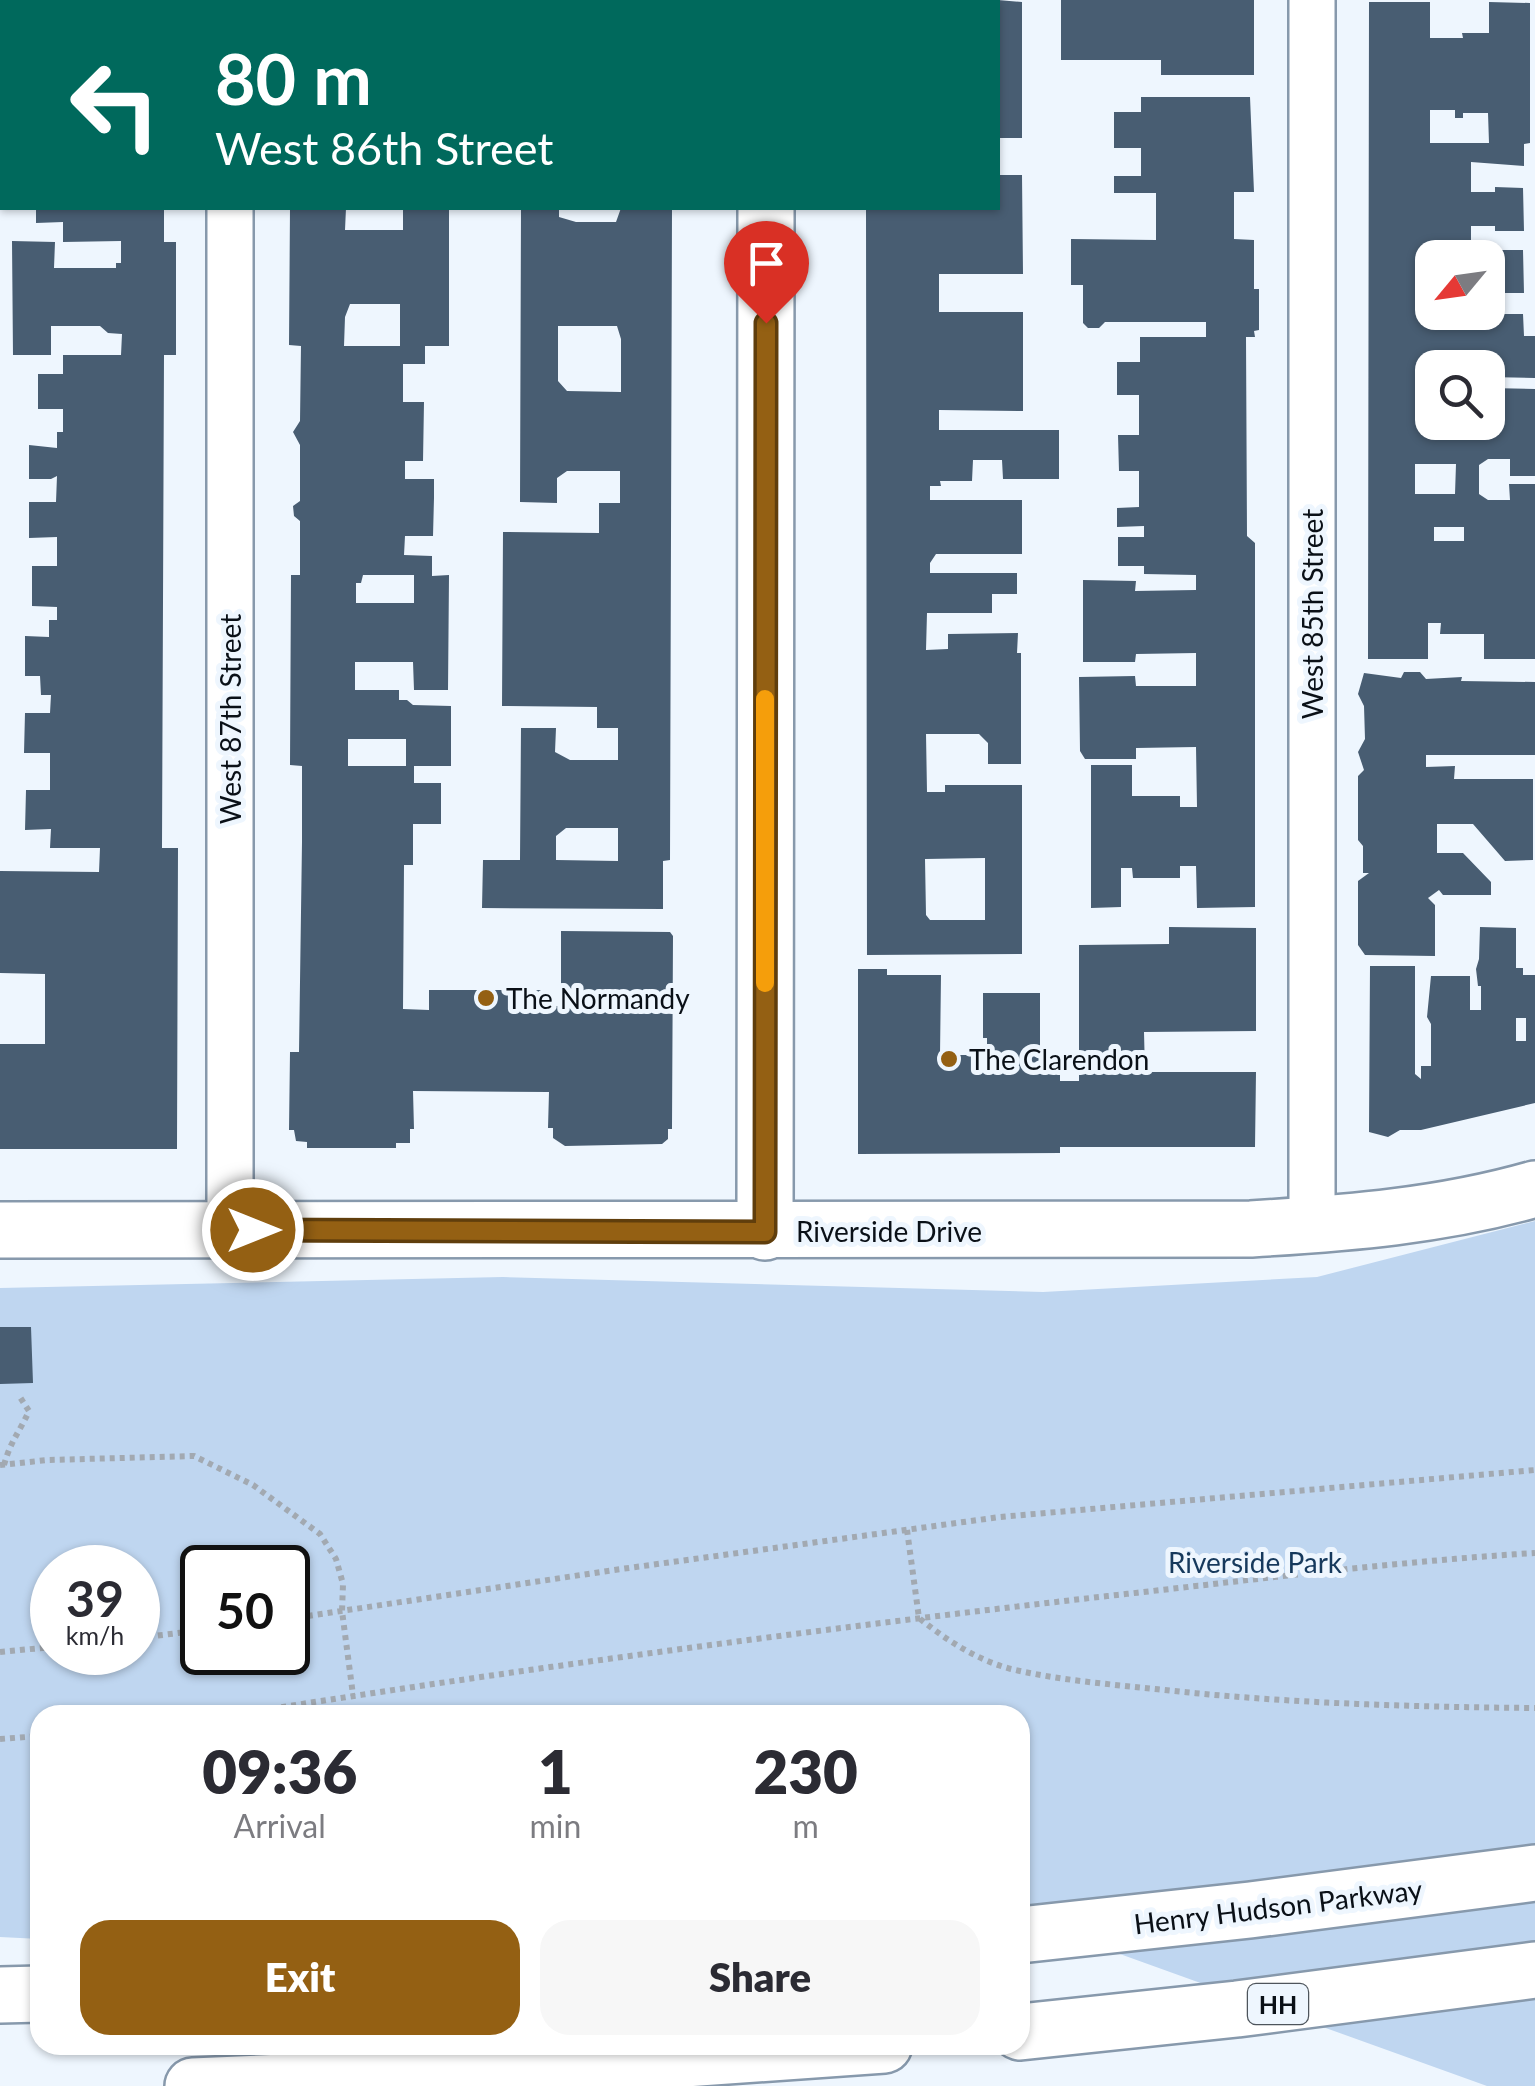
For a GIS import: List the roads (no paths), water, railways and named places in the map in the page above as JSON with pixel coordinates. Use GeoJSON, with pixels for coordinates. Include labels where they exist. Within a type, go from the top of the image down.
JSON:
{"type":"FeatureCollection","features":[{"type":"Feature","properties":{"kind":"main road"},"geometry":{"type":"LineString","coordinates":[[765,1232],[766,210]]}},
{"type":"Feature","properties":{"kind":"main road","name":"Riverside Drive"},"geometry":{"type":"LineString","coordinates":[[0,1230],[765,1232],[1312,1227],[1422,1215],[1535,1190]]}},
{"type":"Feature","properties":{"kind":"main road","name":"Henry Hudson Parkway"},"geometry":{"type":"LineString","coordinates":[[1030,1934],[1535,1873]]}},
{"type":"Feature","properties":{"kind":"main road","name":"HH"},"geometry":{"type":"LineString","coordinates":[[1030,2031],[1237,2009],[1535,1970]]}},
{"type":"Feature","properties":{"kind":"main road"},"geometry":{"type":"LineString","coordinates":[[0,1995],[30,1994]]}},
{"type":"Feature","properties":{"kind":"main road"},"geometry":{"type":"LineString","coordinates":[[192,2086],[486,2074],[747,2055]]}},
{"type":"Feature","properties":{"kind":"street","name":"West 85th Street"},"geometry":{"type":"LineString","coordinates":[[1312,0],[1312,1227]]}},
{"type":"Feature","properties":{"kind":"street","name":"West 87th Street"},"geometry":{"type":"LineString","coordinates":[[230,210],[230,1230]]}},
{"type":"Feature","properties":{"kind":"place","name":"The Normandy"},"geometry":{"type":"Point","coordinates":[486,998]}},
{"type":"Feature","properties":{"kind":"place","name":"The Clarendon"},"geometry":{"type":"Point","coordinates":[949,1059]}},
{"type":"Feature","properties":{"kind":"park label","name":"Riverside Park"},"geometry":{"type":"Point","coordinates":[1255,1562]}}]}
